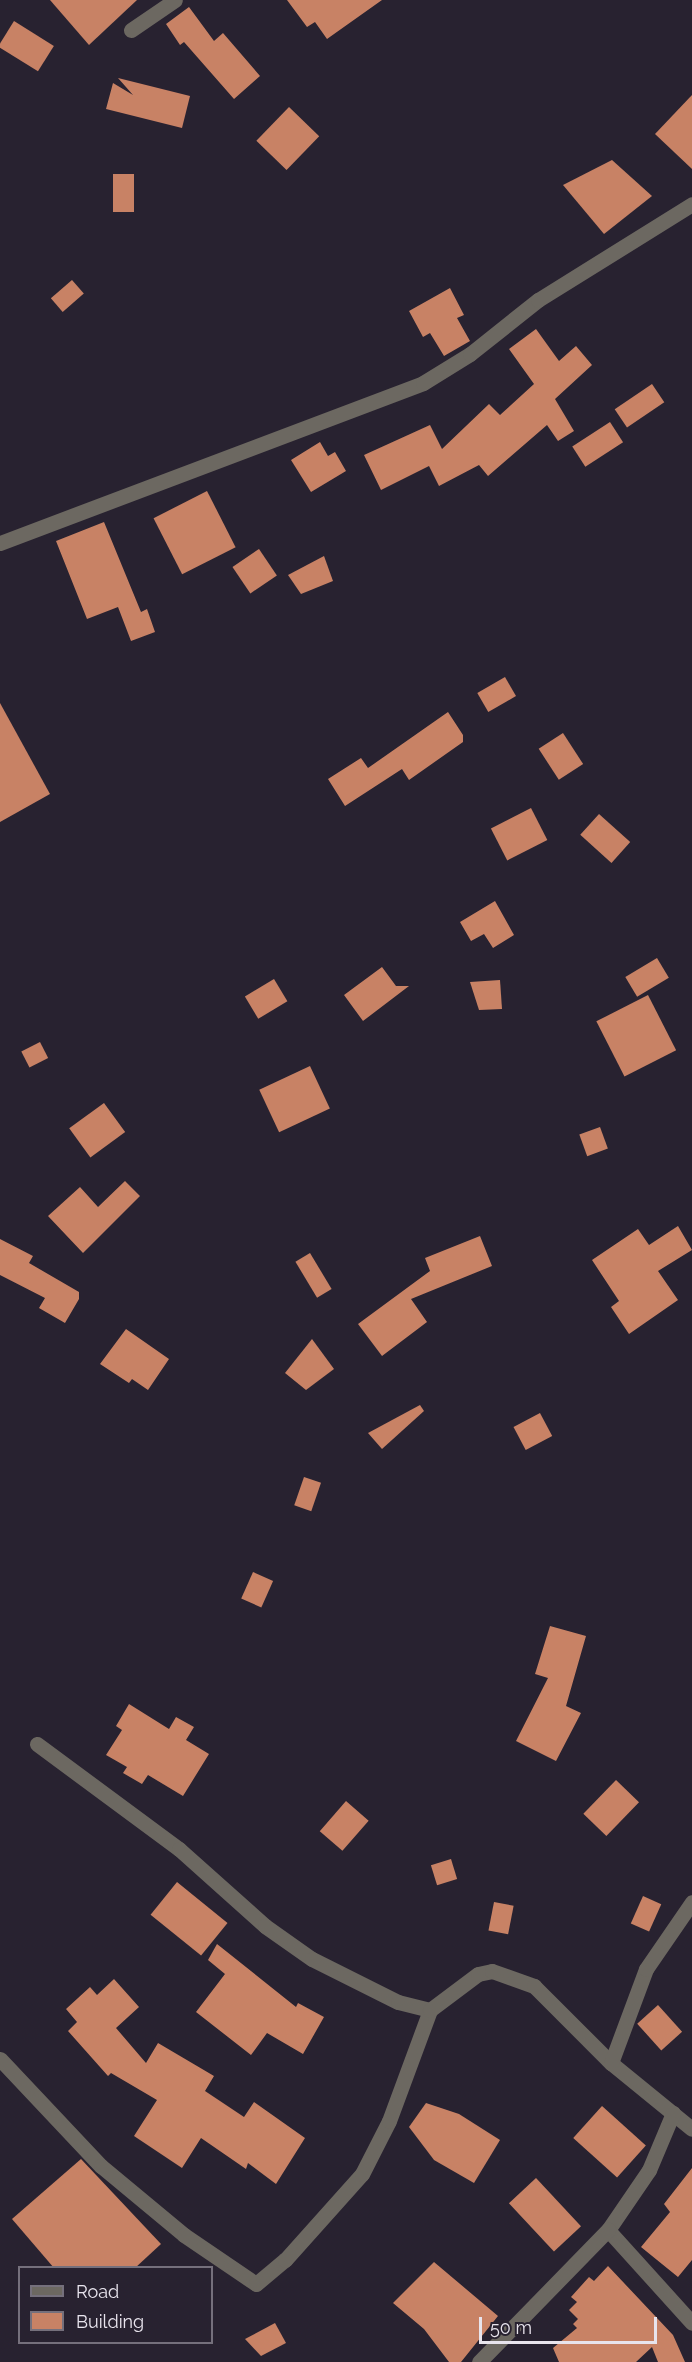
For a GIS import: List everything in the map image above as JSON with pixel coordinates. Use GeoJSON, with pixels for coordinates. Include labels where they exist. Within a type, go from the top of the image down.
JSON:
{"type":"FeatureCollection","features":[{"type":"Feature","properties":{"kind":"street"},"geometry":{"type":"LineString","coordinates":[[130,30],[175,0]]}},
{"type":"Feature","properties":{"kind":"street"},"geometry":{"type":"LineString","coordinates":[[0,543],[423,383],[470,354],[538,300],[692,204]]}},
{"type":"Feature","properties":{"kind":"street"},"geometry":{"type":"LineString","coordinates":[[37,1744],[179,1849],[265,1926],[312,1959],[398,2002],[430,2010]]}},
{"type":"Feature","properties":{"kind":"street"},"geometry":{"type":"LineString","coordinates":[[611,2063],[646,1969],[692,1902]]}},
{"type":"Feature","properties":{"kind":"street"},"geometry":{"type":"LineString","coordinates":[[0,2059],[101,2166],[184,2235],[256,2284],[285,2260],[362,2174],[389,2121],[430,2010],[478,1974],[492,1971],[512,1975],[534,1986],[611,2063],[692,2130]]}},
{"type":"Feature","properties":{"kind":"street"},"geometry":{"type":"LineString","coordinates":[[479,2362],[608,2230],[649,2170],[673,2113]]}},
{"type":"Feature","properties":{"kind":"street"},"geometry":{"type":"LineString","coordinates":[[608,2230],[692,2323]]}},
{"type":"Feature","properties":{"kind":"building"},"geometry":{"type":"Polygon","coordinates":[[[50,0],[137,0],[89,45],[50,0]]]}},
{"type":"Feature","properties":{"kind":"building"},"geometry":{"type":"Polygon","coordinates":[[[287,0],[382,0],[327,39],[315,22],[307,27],[287,0]]]}},
{"type":"Feature","properties":{"kind":"building"},"geometry":{"type":"Polygon","coordinates":[[[189,7],[214,41],[223,33],[260,76],[234,99],[184,42],[180,45],[166,24],[189,7]]]}},
{"type":"Feature","properties":{"kind":"building"},"geometry":{"type":"Polygon","coordinates":[[[14,21],[54,46],[38,71],[0,48],[0,43],[14,21]]]}},
{"type":"Feature","properties":{"kind":"building"},"geometry":{"type":"Polygon","coordinates":[[[118,78],[190,96],[182,128],[106,109],[113,83],[133,95],[118,78]]]}},
{"type":"Feature","properties":{"kind":"building"},"geometry":{"type":"Polygon","coordinates":[[[692,95],[692,169],[655,134],[692,95]]]}},
{"type":"Feature","properties":{"kind":"building"},"geometry":{"type":"Polygon","coordinates":[[[289,107],[319,136],[287,170],[256,141],[289,107]]]}},
{"type":"Feature","properties":{"kind":"building"},"geometry":{"type":"Polygon","coordinates":[[[612,160],[652,196],[604,234],[563,185],[612,160]]]}},
{"type":"Feature","properties":{"kind":"building"},"geometry":{"type":"Polygon","coordinates":[[[113,174],[134,174],[134,212],[113,212],[113,174]]]}},
{"type":"Feature","properties":{"kind":"building"},"geometry":{"type":"Polygon","coordinates":[[[72,280],[84,294],[63,312],[51,298],[72,280]]]}},
{"type":"Feature","properties":{"kind":"building"},"geometry":{"type":"Polygon","coordinates":[[[450,288],[464,315],[457,318],[470,341],[444,356],[430,333],[423,337],[409,311],[450,288]]]}},
{"type":"Feature","properties":{"kind":"building"},"geometry":{"type":"Polygon","coordinates":[[[536,329],[559,361],[576,346],[592,365],[555,399],[574,431],[558,441],[547,425],[488,476],[479,465],[439,486],[429,466],[381,490],[364,455],[430,425],[442,449],[489,404],[500,415],[534,384],[509,349],[536,329]]]}},
{"type":"Feature","properties":{"kind":"building"},"geometry":{"type":"Polygon","coordinates":[[[652,384],[664,402],[627,427],[615,409],[652,384]]]}},
{"type":"Feature","properties":{"kind":"building"},"geometry":{"type":"Polygon","coordinates":[[[610,422],[623,442],[585,467],[572,447],[610,422]]]}},
{"type":"Feature","properties":{"kind":"building"},"geometry":{"type":"Polygon","coordinates":[[[320,442],[328,456],[335,452],[346,471],[311,492],[291,460],[320,442]]]}},
{"type":"Feature","properties":{"kind":"building"},"geometry":{"type":"Polygon","coordinates":[[[207,491],[236,547],[182,574],[154,518],[207,491]]]}},
{"type":"Feature","properties":{"kind":"building"},"geometry":{"type":"Polygon","coordinates":[[[104,522],[141,612],[147,609],[155,632],[131,641],[118,607],[87,619],[56,541],[104,522]]]}},
{"type":"Feature","properties":{"kind":"building"},"geometry":{"type":"Polygon","coordinates":[[[259,549],[277,576],[250,593],[232,567],[259,549]]]}},
{"type":"Feature","properties":{"kind":"building"},"geometry":{"type":"Polygon","coordinates":[[[324,556],[333,581],[301,594],[288,575],[324,556]]]}},
{"type":"Feature","properties":{"kind":"building"},"geometry":{"type":"Polygon","coordinates":[[[505,677],[516,696],[488,712],[477,693],[505,677]]]}},
{"type":"Feature","properties":{"kind":"building"},"geometry":{"type":"Polygon","coordinates":[[[0,703],[50,794],[0,822],[0,703]]]}},
{"type":"Feature","properties":{"kind":"building"},"geometry":{"type":"Polygon","coordinates":[[[448,712],[463,735],[463,742],[409,780],[402,769],[345,806],[328,779],[361,758],[368,768],[448,712]]]}},
{"type":"Feature","properties":{"kind":"building"},"geometry":{"type":"Polygon","coordinates":[[[563,733],[583,764],[559,780],[539,749],[563,733]]]}},
{"type":"Feature","properties":{"kind":"building"},"geometry":{"type":"Polygon","coordinates":[[[531,808],[547,840],[507,861],[491,828],[531,808]]]}},
{"type":"Feature","properties":{"kind":"building"},"geometry":{"type":"Polygon","coordinates":[[[599,814],[630,842],[611,863],[580,835],[599,814]]]}},
{"type":"Feature","properties":{"kind":"building"},"geometry":{"type":"Polygon","coordinates":[[[495,901],[514,935],[493,948],[484,934],[471,941],[460,922],[495,901]]]}},
{"type":"Feature","properties":{"kind":"building"},"geometry":{"type":"Polygon","coordinates":[[[657,958],[669,978],[637,997],[625,977],[657,958]]]}},
{"type":"Feature","properties":{"kind":"building"},"geometry":{"type":"Polygon","coordinates":[[[382,967],[396,986],[409,986],[363,1021],[344,995],[382,967]]]}},
{"type":"Feature","properties":{"kind":"building"},"geometry":{"type":"Polygon","coordinates":[[[274,979],[287,1001],[258,1019],[245,997],[274,979]]]}},
{"type":"Feature","properties":{"kind":"building"},"geometry":{"type":"Polygon","coordinates":[[[500,980],[502,1009],[479,1010],[470,982],[500,980]]]}},
{"type":"Feature","properties":{"kind":"building"},"geometry":{"type":"Polygon","coordinates":[[[648,995],[676,1050],[624,1077],[596,1021],[648,995]]]}},
{"type":"Feature","properties":{"kind":"building"},"geometry":{"type":"Polygon","coordinates":[[[40,1042],[48,1058],[29,1068],[21,1052],[40,1042]]]}},
{"type":"Feature","properties":{"kind":"building"},"geometry":{"type":"Polygon","coordinates":[[[310,1066],[330,1109],[279,1132],[259,1090],[310,1066]]]}},
{"type":"Feature","properties":{"kind":"building"},"geometry":{"type":"Polygon","coordinates":[[[104,1103],[125,1132],[90,1157],[69,1128],[104,1103]]]}},
{"type":"Feature","properties":{"kind":"building"},"geometry":{"type":"Polygon","coordinates":[[[600,1127],[608,1149],[587,1156],[579,1135],[600,1127]]]}},
{"type":"Feature","properties":{"kind":"building"},"geometry":{"type":"Polygon","coordinates":[[[125,1181],[140,1196],[83,1253],[48,1216],[80,1187],[98,1207],[125,1181]]]}},
{"type":"Feature","properties":{"kind":"building"},"geometry":{"type":"Polygon","coordinates":[[[678,1226],[692,1250],[658,1271],[678,1300],[629,1334],[611,1307],[619,1301],[592,1260],[638,1229],[649,1245],[678,1226]]]}},
{"type":"Feature","properties":{"kind":"building"},"geometry":{"type":"Polygon","coordinates":[[[480,1236],[492,1266],[411,1299],[427,1322],[382,1356],[358,1324],[430,1271],[425,1258],[480,1236]]]}},
{"type":"Feature","properties":{"kind":"building"},"geometry":{"type":"Polygon","coordinates":[[[0,1239],[33,1256],[29,1263],[79,1292],[79,1299],[65,1323],[39,1308],[45,1298],[0,1275],[0,1239]]]}},
{"type":"Feature","properties":{"kind":"building"},"geometry":{"type":"Polygon","coordinates":[[[310,1253],[332,1289],[317,1298],[295,1262],[310,1253]]]}},
{"type":"Feature","properties":{"kind":"building"},"geometry":{"type":"Polygon","coordinates":[[[126,1329],[169,1359],[148,1390],[132,1379],[129,1383],[100,1364],[126,1329]]]}},
{"type":"Feature","properties":{"kind":"building"},"geometry":{"type":"Polygon","coordinates":[[[312,1339],[334,1369],[306,1390],[285,1373],[312,1339]]]}},
{"type":"Feature","properties":{"kind":"building"},"geometry":{"type":"Polygon","coordinates":[[[420,1405],[424,1411],[382,1449],[368,1433],[420,1405]]]}},
{"type":"Feature","properties":{"kind":"building"},"geometry":{"type":"Polygon","coordinates":[[[540,1413],[552,1436],[526,1450],[514,1427],[540,1413]]]}},
{"type":"Feature","properties":{"kind":"building"},"geometry":{"type":"Polygon","coordinates":[[[304,1477],[321,1483],[311,1511],[294,1505],[304,1477]]]}},
{"type":"Feature","properties":{"kind":"building"},"geometry":{"type":"Polygon","coordinates":[[[253,1572],[273,1581],[261,1607],[241,1598],[253,1572]]]}},
{"type":"Feature","properties":{"kind":"building"},"geometry":{"type":"Polygon","coordinates":[[[550,1626],[586,1636],[566,1706],[581,1713],[556,1761],[516,1741],[548,1678],[535,1674],[550,1626]]]}},
{"type":"Feature","properties":{"kind":"building"},"geometry":{"type":"Polygon","coordinates":[[[129,1704],[169,1729],[176,1717],[194,1727],[186,1740],[209,1754],[183,1796],[148,1775],[142,1784],[123,1773],[127,1767],[106,1755],[122,1730],[116,1726],[129,1704]]]}},
{"type":"Feature","properties":{"kind":"building"},"geometry":{"type":"Polygon","coordinates":[[[616,1780],[639,1802],[606,1836],[583,1814],[616,1780]]]}},
{"type":"Feature","properties":{"kind":"building"},"geometry":{"type":"Polygon","coordinates":[[[346,1801],[369,1821],[342,1851],[320,1831],[346,1801]]]}},
{"type":"Feature","properties":{"kind":"building"},"geometry":{"type":"Polygon","coordinates":[[[451,1859],[457,1879],[437,1885],[431,1865],[451,1859]]]}},
{"type":"Feature","properties":{"kind":"building"},"geometry":{"type":"Polygon","coordinates":[[[177,1882],[228,1923],[201,1956],[151,1915],[177,1882]]]}},
{"type":"Feature","properties":{"kind":"building"},"geometry":{"type":"Polygon","coordinates":[[[643,1896],[661,1904],[649,1932],[631,1923],[643,1896]]]}},
{"type":"Feature","properties":{"kind":"building"},"geometry":{"type":"Polygon","coordinates":[[[494,1902],[514,1906],[508,1934],[488,1930],[494,1902]]]}},
{"type":"Feature","properties":{"kind":"building"},"geometry":{"type":"Polygon","coordinates":[[[217,1944],[296,2007],[298,2003],[324,2017],[303,2054],[267,2033],[251,2055],[196,2012],[225,1974],[208,1960],[217,1944]]]}},
{"type":"Feature","properties":{"kind":"building"},"geometry":{"type":"Polygon","coordinates":[[[114,1979],[139,2007],[116,2028],[146,2063],[158,2043],[214,2076],[205,2091],[244,2117],[254,2102],[305,2138],[276,2184],[248,2163],[246,2169],[201,2138],[182,2168],[134,2136],[157,2100],[111,2073],[108,2076],[68,2031],[77,2022],[66,2009],[90,1987],[97,1995],[114,1979]]]}},
{"type":"Feature","properties":{"kind":"building"},"geometry":{"type":"Polygon","coordinates":[[[658,2005],[682,2032],[661,2050],[637,2024],[658,2005]]]}},
{"type":"Feature","properties":{"kind":"building"},"geometry":{"type":"Polygon","coordinates":[[[426,2103],[459,2114],[500,2140],[474,2183],[434,2160],[409,2127],[426,2103]]]}},
{"type":"Feature","properties":{"kind":"building"},"geometry":{"type":"Polygon","coordinates":[[[602,2106],[646,2145],[617,2177],[573,2138],[602,2106]]]}},
{"type":"Feature","properties":{"kind":"building"},"geometry":{"type":"Polygon","coordinates":[[[81,2159],[161,2244],[137,2266],[52,2266],[12,2219],[81,2159]]]}},
{"type":"Feature","properties":{"kind":"building"},"geometry":{"type":"Polygon","coordinates":[[[692,2168],[692,2260],[678,2277],[641,2247],[670,2212],[664,2204],[692,2168]]]}},
{"type":"Feature","properties":{"kind":"building"},"geometry":{"type":"Polygon","coordinates":[[[536,2178],[581,2226],[554,2252],[509,2203],[536,2178]]]}},
{"type":"Feature","properties":{"kind":"building"},"geometry":{"type":"Polygon","coordinates":[[[434,2262],[498,2316],[461,2362],[449,2362],[424,2329],[393,2303],[434,2262]]]}},
{"type":"Feature","properties":{"kind":"building"},"geometry":{"type":"Polygon","coordinates":[[[608,2266],[673,2335],[685,2362],[658,2362],[652,2347],[636,2362],[559,2362],[553,2348],[577,2328],[573,2324],[578,2319],[569,2310],[577,2302],[571,2297],[589,2277],[594,2281],[608,2266]]]}},
{"type":"Feature","properties":{"kind":"building"},"geometry":{"type":"Polygon","coordinates":[[[275,2323],[286,2343],[261,2356],[245,2339],[275,2323]]]}}]}
